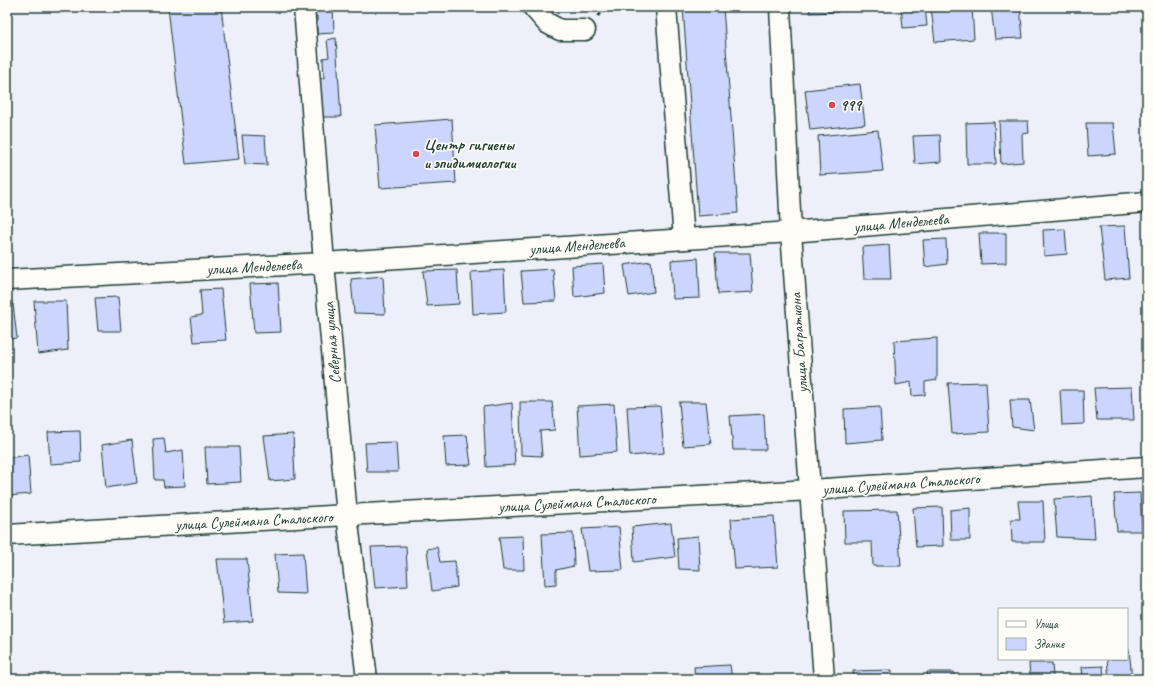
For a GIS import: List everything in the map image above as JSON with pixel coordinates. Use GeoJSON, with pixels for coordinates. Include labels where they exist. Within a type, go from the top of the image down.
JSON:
{"type":"FeatureCollection","features":[{"type":"Feature","properties":{"kind":"street","name":"Северная улица"},"geometry":{"type":"LineString","coordinates":[[304,7],[324,263],[347,515],[367,679]]}},
{"type":"Feature","properties":{"kind":"street"},"geometry":{"type":"LineString","coordinates":[[533,7],[547,23],[560,30],[585,30]]}},
{"type":"Feature","properties":{"kind":"street"},"geometry":{"type":"LineString","coordinates":[[666,7],[684,239]]}},
{"type":"Feature","properties":{"kind":"street","name":"улица Багратиона"},"geometry":{"type":"LineString","coordinates":[[780,7],[791,232],[824,679]]}},
{"type":"Feature","properties":{"kind":"street","name":"улица Менделеева"},"geometry":{"type":"LineString","coordinates":[[7,280],[324,263],[791,232],[1147,202]]}},
{"type":"Feature","properties":{"kind":"street","name":"улица Сулеймана Стальского"},"geometry":{"type":"LineString","coordinates":[[7,535],[811,490],[1147,467]]}},
{"type":"Feature","properties":{"kind":"building"},"geometry":{"type":"Polygon","coordinates":[[[168,7],[221,7],[239,159],[186,164],[168,7]]]}},
{"type":"Feature","properties":{"kind":"building"},"geometry":{"type":"Polygon","coordinates":[[[311,7],[333,7],[334,33],[317,34],[317,16],[312,16],[311,7]]]}},
{"type":"Feature","properties":{"kind":"building"},"geometry":{"type":"Polygon","coordinates":[[[683,7],[723,7],[738,213],[698,216],[683,7]]]}},
{"type":"Feature","properties":{"kind":"building"},"geometry":{"type":"Polygon","coordinates":[[[809,7],[837,7],[838,12],[810,13],[809,7]]]}},
{"type":"Feature","properties":{"kind":"building"},"geometry":{"type":"Polygon","coordinates":[[[901,7],[925,7],[927,26],[903,28],[901,7]]]}},
{"type":"Feature","properties":{"kind":"building"},"geometry":{"type":"Polygon","coordinates":[[[931,7],[972,7],[974,39],[935,42],[931,7]]]}},
{"type":"Feature","properties":{"kind":"building"},"geometry":{"type":"Polygon","coordinates":[[[991,7],[1020,7],[1023,38],[995,39],[991,7]]]}},
{"type":"Feature","properties":{"kind":"building"},"geometry":{"type":"Polygon","coordinates":[[[336,38],[341,117],[317,117],[316,79],[324,78],[323,58],[329,57],[327,40],[336,38]]]}},
{"type":"Feature","properties":{"kind":"building"},"geometry":{"type":"Polygon","coordinates":[[[860,84],[865,124],[810,130],[805,90],[860,84]]]}},
{"type":"Feature","properties":{"kind":"building","name":"Центр гигиены и эпидимиологии"},"geometry":{"type":"Polygon","coordinates":[[[452,119],[456,183],[380,188],[375,125],[452,119]]]}},
{"type":"Feature","properties":{"kind":"building"},"geometry":{"type":"Polygon","coordinates":[[[999,121],[1028,121],[1029,133],[1022,134],[1023,162],[1001,164],[999,121]]]}},
{"type":"Feature","properties":{"kind":"building"},"geometry":{"type":"Polygon","coordinates":[[[994,122],[996,164],[967,164],[966,123],[994,122]]]}},
{"type":"Feature","properties":{"kind":"building"},"geometry":{"type":"Polygon","coordinates":[[[1086,123],[1113,123],[1116,154],[1088,156],[1086,123]]]}},
{"type":"Feature","properties":{"kind":"building"},"geometry":{"type":"Polygon","coordinates":[[[878,130],[883,171],[820,175],[818,136],[878,130]]]}},
{"type":"Feature","properties":{"kind":"building"},"geometry":{"type":"Polygon","coordinates":[[[242,135],[265,136],[267,165],[245,164],[242,135]]]}},
{"type":"Feature","properties":{"kind":"building"},"geometry":{"type":"Polygon","coordinates":[[[940,135],[941,162],[915,164],[913,136],[940,135]]]}},
{"type":"Feature","properties":{"kind":"building"},"geometry":{"type":"Polygon","coordinates":[[[1125,226],[1129,278],[1105,280],[1099,227],[1125,226]]]}},
{"type":"Feature","properties":{"kind":"building"},"geometry":{"type":"Polygon","coordinates":[[[1065,229],[1067,254],[1044,256],[1043,230],[1065,229]]]}},
{"type":"Feature","properties":{"kind":"building"},"geometry":{"type":"Polygon","coordinates":[[[979,233],[1006,233],[1006,263],[981,264],[979,233]]]}},
{"type":"Feature","properties":{"kind":"building"},"geometry":{"type":"Polygon","coordinates":[[[946,239],[947,264],[925,267],[923,240],[946,239]]]}},
{"type":"Feature","properties":{"kind":"building"},"geometry":{"type":"Polygon","coordinates":[[[889,245],[891,279],[864,279],[862,247],[889,245]]]}},
{"type":"Feature","properties":{"kind":"building"},"geometry":{"type":"Polygon","coordinates":[[[715,253],[750,253],[753,292],[718,294],[715,253]]]}},
{"type":"Feature","properties":{"kind":"building"},"geometry":{"type":"Polygon","coordinates":[[[698,258],[700,298],[673,299],[671,260],[698,258]]]}},
{"type":"Feature","properties":{"kind":"building"},"geometry":{"type":"Polygon","coordinates":[[[651,261],[654,292],[629,296],[624,265],[651,261]]]}},
{"type":"Feature","properties":{"kind":"building"},"geometry":{"type":"Polygon","coordinates":[[[603,264],[605,293],[574,297],[572,266],[603,264]]]}},
{"type":"Feature","properties":{"kind":"building"},"geometry":{"type":"Polygon","coordinates":[[[553,269],[556,301],[524,302],[521,271],[553,269]]]}},
{"type":"Feature","properties":{"kind":"building"},"geometry":{"type":"Polygon","coordinates":[[[457,270],[459,304],[427,306],[423,271],[457,270]]]}},
{"type":"Feature","properties":{"kind":"building"},"geometry":{"type":"Polygon","coordinates":[[[504,270],[506,312],[473,314],[471,272],[504,270]]]}},
{"type":"Feature","properties":{"kind":"building"},"geometry":{"type":"Polygon","coordinates":[[[383,276],[385,314],[354,313],[351,279],[383,276]]]}},
{"type":"Feature","properties":{"kind":"building"},"geometry":{"type":"Polygon","coordinates":[[[278,283],[281,332],[254,333],[250,284],[278,283]]]}},
{"type":"Feature","properties":{"kind":"building"},"geometry":{"type":"Polygon","coordinates":[[[221,289],[226,340],[194,342],[191,317],[202,315],[200,290],[221,289]]]}},
{"type":"Feature","properties":{"kind":"building"},"geometry":{"type":"Polygon","coordinates":[[[118,297],[121,331],[98,331],[95,298],[118,297]]]}},
{"type":"Feature","properties":{"kind":"building"},"geometry":{"type":"Polygon","coordinates":[[[34,301],[66,301],[68,350],[38,354],[34,301]]]}},
{"type":"Feature","properties":{"kind":"building"},"geometry":{"type":"Polygon","coordinates":[[[13,304],[17,338],[7,339],[7,305],[13,304]]]}},
{"type":"Feature","properties":{"kind":"building"},"geometry":{"type":"Polygon","coordinates":[[[937,338],[937,380],[925,382],[925,395],[912,396],[911,382],[896,385],[894,341],[937,338]]]}},
{"type":"Feature","properties":{"kind":"building"},"geometry":{"type":"Polygon","coordinates":[[[986,382],[989,432],[952,434],[948,383],[986,382]]]}},
{"type":"Feature","properties":{"kind":"building"},"geometry":{"type":"Polygon","coordinates":[[[1132,387],[1134,420],[1097,420],[1094,388],[1132,387]]]}},
{"type":"Feature","properties":{"kind":"building"},"geometry":{"type":"Polygon","coordinates":[[[1060,390],[1083,390],[1084,424],[1062,425],[1060,390]]]}},
{"type":"Feature","properties":{"kind":"building"},"geometry":{"type":"Polygon","coordinates":[[[1145,396],[1147,396],[1147,419],[1145,396]]]}},
{"type":"Feature","properties":{"kind":"building"},"geometry":{"type":"Polygon","coordinates":[[[1010,400],[1030,400],[1034,430],[1012,427],[1010,400]]]}},
{"type":"Feature","properties":{"kind":"building"},"geometry":{"type":"Polygon","coordinates":[[[520,402],[552,402],[555,430],[540,431],[542,456],[521,455],[520,402]]]}},
{"type":"Feature","properties":{"kind":"building"},"geometry":{"type":"Polygon","coordinates":[[[679,402],[706,402],[711,444],[683,446],[679,402]]]}},
{"type":"Feature","properties":{"kind":"building"},"geometry":{"type":"Polygon","coordinates":[[[512,403],[515,465],[486,467],[483,407],[512,403]]]}},
{"type":"Feature","properties":{"kind":"building"},"geometry":{"type":"Polygon","coordinates":[[[614,404],[617,452],[580,455],[577,406],[614,404]]]}},
{"type":"Feature","properties":{"kind":"building"},"geometry":{"type":"Polygon","coordinates":[[[660,406],[664,453],[630,456],[627,407],[660,406]]]}},
{"type":"Feature","properties":{"kind":"building"},"geometry":{"type":"Polygon","coordinates":[[[880,407],[882,440],[845,443],[844,409],[880,407]]]}},
{"type":"Feature","properties":{"kind":"building"},"geometry":{"type":"Polygon","coordinates":[[[764,414],[766,450],[733,450],[730,416],[764,414]]]}},
{"type":"Feature","properties":{"kind":"building"},"geometry":{"type":"Polygon","coordinates":[[[80,431],[81,462],[50,464],[48,432],[80,431]]]}},
{"type":"Feature","properties":{"kind":"building"},"geometry":{"type":"Polygon","coordinates":[[[293,434],[295,479],[270,481],[264,436],[293,434]]]}},
{"type":"Feature","properties":{"kind":"building"},"geometry":{"type":"Polygon","coordinates":[[[467,435],[471,465],[446,466],[444,436],[467,435]]]}},
{"type":"Feature","properties":{"kind":"building"},"geometry":{"type":"Polygon","coordinates":[[[164,438],[166,453],[183,450],[185,486],[164,487],[163,480],[155,480],[153,439],[164,438]]]}},
{"type":"Feature","properties":{"kind":"building"},"geometry":{"type":"Polygon","coordinates":[[[132,440],[137,483],[106,488],[102,445],[132,440]]]}},
{"type":"Feature","properties":{"kind":"building"},"geometry":{"type":"Polygon","coordinates":[[[396,442],[398,472],[367,472],[365,443],[396,442]]]}},
{"type":"Feature","properties":{"kind":"building"},"geometry":{"type":"Polygon","coordinates":[[[205,447],[239,447],[241,482],[207,484],[205,447]]]}},
{"type":"Feature","properties":{"kind":"building"},"geometry":{"type":"Polygon","coordinates":[[[28,455],[31,494],[7,496],[7,458],[28,455]]]}},
{"type":"Feature","properties":{"kind":"building"},"geometry":{"type":"Polygon","coordinates":[[[1140,493],[1142,531],[1117,531],[1114,494],[1140,493]]]}},
{"type":"Feature","properties":{"kind":"building"},"geometry":{"type":"Polygon","coordinates":[[[1092,496],[1095,539],[1057,537],[1054,499],[1092,496]]]}},
{"type":"Feature","properties":{"kind":"building"},"geometry":{"type":"Polygon","coordinates":[[[1018,501],[1043,501],[1045,542],[1012,542],[1011,519],[1020,519],[1018,501]]]}},
{"type":"Feature","properties":{"kind":"building"},"geometry":{"type":"Polygon","coordinates":[[[942,507],[943,546],[916,547],[913,508],[942,507]]]}},
{"type":"Feature","properties":{"kind":"building"},"geometry":{"type":"Polygon","coordinates":[[[970,508],[970,540],[951,540],[950,510],[970,508]]]}},
{"type":"Feature","properties":{"kind":"building"},"geometry":{"type":"Polygon","coordinates":[[[897,510],[901,566],[873,566],[872,542],[845,542],[844,511],[897,510]]]}},
{"type":"Feature","properties":{"kind":"building"},"geometry":{"type":"Polygon","coordinates":[[[774,516],[778,567],[735,569],[731,519],[774,516]]]}},
{"type":"Feature","properties":{"kind":"building"},"geometry":{"type":"Polygon","coordinates":[[[671,523],[675,557],[634,562],[632,527],[671,523]]]}},
{"type":"Feature","properties":{"kind":"building"},"geometry":{"type":"Polygon","coordinates":[[[619,527],[623,570],[588,571],[582,529],[619,527]]]}},
{"type":"Feature","properties":{"kind":"building"},"geometry":{"type":"Polygon","coordinates":[[[573,533],[574,566],[556,570],[556,584],[545,585],[542,534],[573,533]]]}},
{"type":"Feature","properties":{"kind":"building"},"geometry":{"type":"Polygon","coordinates":[[[523,536],[524,570],[503,570],[499,537],[523,536]]]}},
{"type":"Feature","properties":{"kind":"building"},"geometry":{"type":"Polygon","coordinates":[[[698,536],[700,570],[679,569],[677,538],[698,536]]]}},
{"type":"Feature","properties":{"kind":"building"},"geometry":{"type":"Polygon","coordinates":[[[406,546],[408,586],[375,588],[371,547],[406,546]]]}},
{"type":"Feature","properties":{"kind":"building"},"geometry":{"type":"Polygon","coordinates":[[[437,547],[440,562],[455,561],[457,587],[432,591],[427,549],[437,547]]]}},
{"type":"Feature","properties":{"kind":"building"},"geometry":{"type":"Polygon","coordinates":[[[303,553],[306,594],[278,593],[275,554],[303,553]]]}},
{"type":"Feature","properties":{"kind":"building"},"geometry":{"type":"Polygon","coordinates":[[[217,559],[247,559],[253,621],[224,623],[217,559]]]}},
{"type":"Feature","properties":{"kind":"building"},"geometry":{"type":"Polygon","coordinates":[[[1129,649],[1132,679],[1109,679],[1107,660],[1128,660],[1129,649]]]}},
{"type":"Feature","properties":{"kind":"building"},"geometry":{"type":"Polygon","coordinates":[[[1029,663],[1052,663],[1053,679],[1030,679],[1029,663]]]}},
{"type":"Feature","properties":{"kind":"building"},"geometry":{"type":"Polygon","coordinates":[[[730,665],[732,679],[695,679],[694,667],[730,665]]]}},
{"type":"Feature","properties":{"kind":"building"},"geometry":{"type":"Polygon","coordinates":[[[1103,666],[1104,679],[1083,679],[1082,667],[1103,666]]]}},
{"type":"Feature","properties":{"kind":"building"},"geometry":{"type":"Polygon","coordinates":[[[892,670],[892,679],[854,679],[853,671],[892,670]]]}},
{"type":"Feature","properties":{"kind":"building"},"geometry":{"type":"Polygon","coordinates":[[[927,672],[954,672],[955,679],[928,679],[927,672]]]}},
{"type":"Feature","properties":{"kind":"building"},"geometry":{"type":"Polygon","coordinates":[[[978,675],[1003,675],[1004,679],[978,679],[978,675]]]}},
{"type":"Feature","properties":{"kind":"place","name":"999"},"geometry":{"type":"Point","coordinates":[832,105]}},
{"type":"Feature","properties":{"kind":"place","name":"Центр гигиены и эпидимиологии"},"geometry":{"type":"Point","coordinates":[416,154]}}]}
